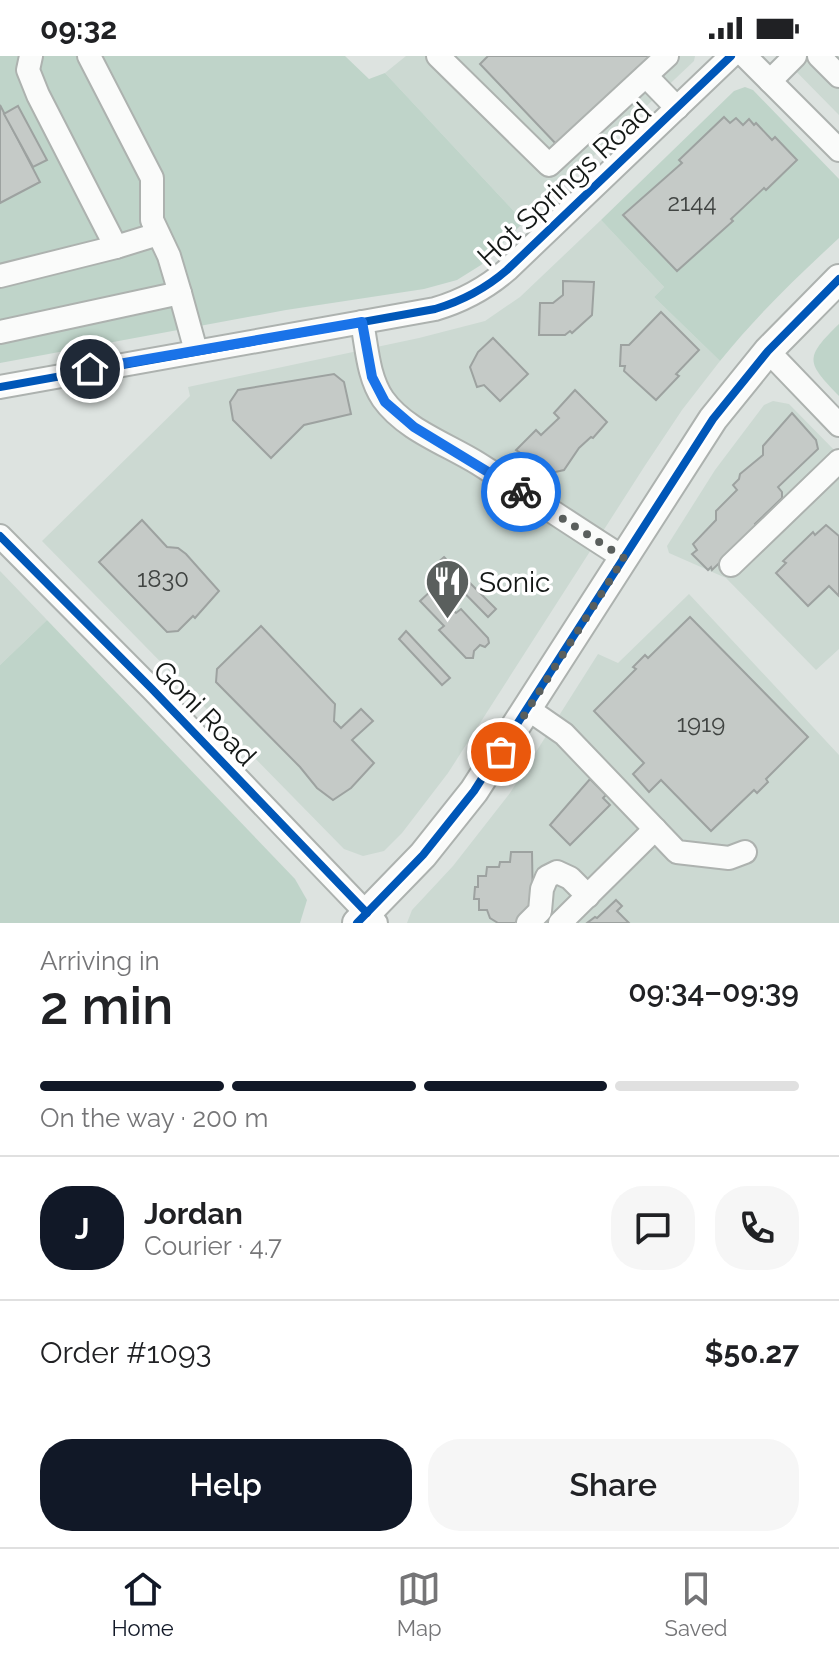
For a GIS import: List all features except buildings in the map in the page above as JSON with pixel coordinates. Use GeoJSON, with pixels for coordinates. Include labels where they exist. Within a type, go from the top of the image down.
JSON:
{"type":"FeatureCollection","features":[{"type":"Feature","properties":{"kind":"main road"},"geometry":{"type":"LineString","coordinates":[[367,920],[451,821],[528,709],[713,419],[768,351],[839,279]]}},
{"type":"Feature","properties":{"kind":"street"},"geometry":{"type":"LineString","coordinates":[[31,56],[28,70],[38,95],[116,247]]}},
{"type":"Feature","properties":{"kind":"street"},"geometry":{"type":"LineString","coordinates":[[89,56],[152,178],[152,220],[169,256],[196,351]]}},
{"type":"Feature","properties":{"kind":"street"},"geometry":{"type":"LineString","coordinates":[[438,56],[549,165],[667,56]]}},
{"type":"Feature","properties":{"kind":"street","name":"Hot Springs Road"},"geometry":{"type":"LineString","coordinates":[[0,387],[435,309],[459,302],[495,281],[731,56]]}},
{"type":"Feature","properties":{"kind":"street"},"geometry":{"type":"LineString","coordinates":[[745,56],[839,150]]}},
{"type":"Feature","properties":{"kind":"street"},"geometry":{"type":"LineString","coordinates":[[770,81],[795,56]]}},
{"type":"Feature","properties":{"kind":"street"},"geometry":{"type":"LineString","coordinates":[[819,56],[839,76]]}},
{"type":"Feature","properties":{"kind":"street"},"geometry":{"type":"LineString","coordinates":[[646,76],[677,108]]}},
{"type":"Feature","properties":{"kind":"street"},"geometry":{"type":"LineString","coordinates":[[0,276],[158,234]]}},
{"type":"Feature","properties":{"kind":"street"},"geometry":{"type":"LineString","coordinates":[[0,332],[180,293]]}},
{"type":"Feature","properties":{"kind":"street"},"geometry":{"type":"LineString","coordinates":[[362,322],[372,377],[385,402],[414,427],[477,463],[624,558]]}},
{"type":"Feature","properties":{"kind":"street"},"geometry":{"type":"LineString","coordinates":[[768,351],[839,425]]}},
{"type":"Feature","properties":{"kind":"street"},"geometry":{"type":"LineString","coordinates":[[731,565],[839,461]]}},
{"type":"Feature","properties":{"kind":"street","name":"Goni Road"},"geometry":{"type":"LineString","coordinates":[[0,536],[152,689],[367,920]]}},
{"type":"Feature","properties":{"kind":"street"},"geometry":{"type":"LineString","coordinates":[[528,709],[564,734],[677,852],[729,858],[745,852]]}},
{"type":"Feature","properties":{"kind":"street"},"geometry":{"type":"LineString","coordinates":[[560,923],[655,829]]}},
{"type":"Feature","properties":{"kind":"street"},"geometry":{"type":"LineString","coordinates":[[528,923],[540,911],[542,889],[547,877],[557,872],[570,878],[588,896]]}},
{"type":"Feature","properties":{"kind":"shaded area"},"geometry":{"type":"Polygon","coordinates":[[[406,56],[695,56],[694,61],[524,222],[385,73],[406,56]]]}},
{"type":"Feature","properties":{"kind":"shaded area"},"geometry":{"type":"Polygon","coordinates":[[[781,56],[839,56],[839,115],[781,56]]]}},
{"type":"Feature","properties":{"kind":"shaded area"},"geometry":{"type":"Polygon","coordinates":[[[601,220],[664,287],[654,297],[720,361],[646,464],[448,773],[402,833],[384,851],[363,856],[344,849],[42,541],[190,396],[188,387],[485,321],[520,297],[601,220]]]}},
{"type":"Feature","properties":{"kind":"shaded area"},"geometry":{"type":"Polygon","coordinates":[[[773,401],[789,404],[839,455],[839,649],[816,670],[726,578],[669,553],[667,546],[715,470],[764,405],[773,401]]]}},
{"type":"Feature","properties":{"kind":"shaded area"},"geometry":{"type":"Polygon","coordinates":[[[0,571],[47,620],[0,665],[0,571]]]}},
{"type":"Feature","properties":{"kind":"shaded area"},"geometry":{"type":"Polygon","coordinates":[[[689,594],[839,755],[839,923],[407,923],[412,910],[453,866],[510,793],[598,654],[618,663],[689,594]]]}},
{"type":"Feature","properties":{"kind":"green space"},"geometry":{"type":"Polygon","coordinates":[[[0,56],[345,56],[369,79],[385,73],[524,222],[481,265],[457,280],[424,289],[286,310],[0,363],[0,56]]]}},
{"type":"Feature","properties":{"kind":"green space"},"geometry":{"type":"Polygon","coordinates":[[[745,87],[753,90],[839,179],[839,238],[762,313],[720,361],[654,297],[664,287],[601,220],[734,91],[745,87]]]}},
{"type":"Feature","properties":{"kind":"green space"},"geometry":{"type":"Polygon","coordinates":[[[839,324],[839,396],[820,375],[814,360],[820,345],[839,324]]]}},
{"type":"Feature","properties":{"kind":"green space"},"geometry":{"type":"Polygon","coordinates":[[[47,620],[295,879],[307,900],[300,923],[0,923],[0,665],[47,620]]]}},
{"type":"Feature","properties":{"kind":"cycle path"},"geometry":{"type":"LineString","coordinates":[[0,387],[435,309],[464,298],[507,270],[731,56]]}},
{"type":"Feature","properties":{"kind":"cycle path"},"geometry":{"type":"LineString","coordinates":[[357,923],[423,855],[474,791],[713,419],[768,351],[839,279]]}},
{"type":"Feature","properties":{"kind":"cycle path"},"geometry":{"type":"LineString","coordinates":[[0,536],[367,913]]}},
{"type":"Feature","properties":{"kind":"way so far"},"geometry":{"type":"LineString","coordinates":[[501,752],[624,558],[521,492]]}},
{"type":"Feature","properties":{"kind":"place","name":"Sonic"},"geometry":{"type":"Point","coordinates":[448,621]}},
{"type":"Feature","properties":{"kind":"route"},"geometry":{"type":"LineString","coordinates":[[90,369],[362,322],[372,377],[385,402],[414,427],[521,492]]}}]}
